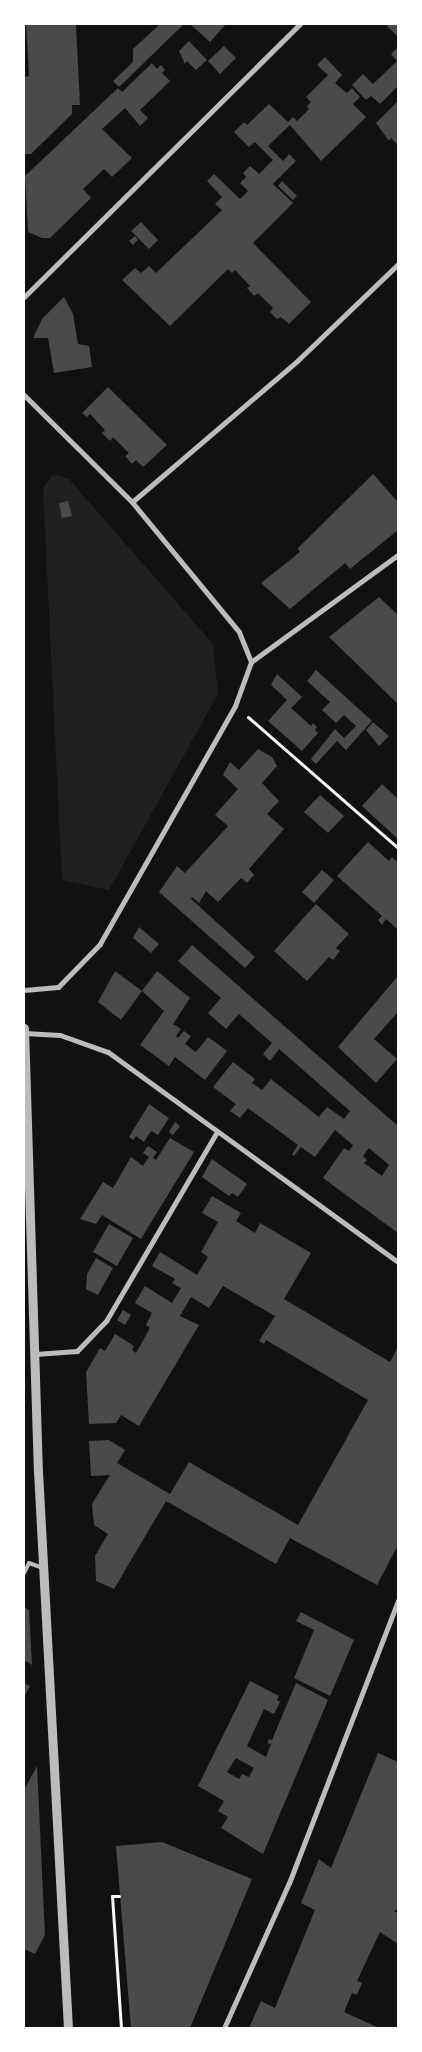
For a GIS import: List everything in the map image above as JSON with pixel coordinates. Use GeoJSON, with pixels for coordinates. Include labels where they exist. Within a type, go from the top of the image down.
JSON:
{"type":"FeatureCollection","features":[{"type":"Feature","properties":{"kind":"street"},"geometry":{"type":"LineString","coordinates":[[24,297],[300,24]]}},
{"type":"Feature","properties":{"kind":"street"},"geometry":{"type":"LineString","coordinates":[[132,502],[297,361],[398,264]]}},
{"type":"Feature","properties":{"kind":"street"},"geometry":{"type":"LineString","coordinates":[[24,395],[132,502],[240,632],[251,662]]}},
{"type":"Feature","properties":{"kind":"street"},"geometry":{"type":"LineString","coordinates":[[24,990],[58,987],[100,944],[235,706],[251,662],[398,555]]}},
{"type":"Feature","properties":{"kind":"street"},"geometry":{"type":"LineString","coordinates":[[24,1028],[43,1568],[68,2028]]}},
{"type":"Feature","properties":{"kind":"street"},"geometry":{"type":"LineString","coordinates":[[24,1034],[52,1034],[108,1052],[398,1262]]}},
{"type":"Feature","properties":{"kind":"street"},"geometry":{"type":"LineString","coordinates":[[35,1354],[77,1351],[106,1321],[217,1132]]}},
{"type":"Feature","properties":{"kind":"street"},"geometry":{"type":"LineString","coordinates":[[224,2028],[289,1883],[398,1600]]}},
{"type":"Feature","properties":{"kind":"lane"},"geometry":{"type":"LineString","coordinates":[[24,1560],[43,1568]]}},
{"type":"Feature","properties":{"kind":"lane"},"geometry":{"type":"LineString","coordinates":[[24,1573],[29,1563]]}},
{"type":"Feature","properties":{"kind":"path"},"geometry":{"type":"LineString","coordinates":[[235,706],[398,848]]}},
{"type":"Feature","properties":{"kind":"path"},"geometry":{"type":"LineString","coordinates":[[118,1896],[112,1896],[121,2028]]}},
{"type":"Feature","properties":{"kind":"shaded area"},"geometry":{"type":"Polygon","coordinates":[[[57,475],[69,479],[213,644],[218,694],[109,890],[62,880],[43,488],[51,477],[57,475]]]}},
{"type":"Feature","properties":{"kind":"building"},"geometry":{"type":"Polygon","coordinates":[[[26,24],[76,24],[80,105],[72,105],[72,114],[31,154],[24,154],[24,77],[29,76],[26,24]]]}},
{"type":"Feature","properties":{"kind":"building"},"geometry":{"type":"Polygon","coordinates":[[[160,24],[184,24],[119,87],[113,81],[133,62],[133,49],[160,24]]]}},
{"type":"Feature","properties":{"kind":"building"},"geometry":{"type":"Polygon","coordinates":[[[190,24],[226,24],[210,42],[190,24]]]}},
{"type":"Feature","properties":{"kind":"building"},"geometry":{"type":"Polygon","coordinates":[[[385,24],[398,24],[398,37],[385,24]]]}},
{"type":"Feature","properties":{"kind":"building"},"geometry":{"type":"Polygon","coordinates":[[[189,41],[207,60],[196,70],[187,61],[185,64],[179,51],[189,41]]]}},
{"type":"Feature","properties":{"kind":"building"},"geometry":{"type":"Polygon","coordinates":[[[224,46],[236,58],[220,74],[208,61],[224,46]]]}},
{"type":"Feature","properties":{"kind":"building"},"geometry":{"type":"Polygon","coordinates":[[[398,47],[398,86],[380,104],[371,96],[366,100],[352,85],[363,74],[373,84],[397,61],[391,54],[398,47]]]}},
{"type":"Feature","properties":{"kind":"building"},"geometry":{"type":"Polygon","coordinates":[[[325,57],[342,75],[335,83],[347,93],[352,88],[360,97],[353,104],[366,117],[321,161],[290,125],[268,146],[283,161],[289,154],[296,161],[273,184],[293,203],[253,243],[311,302],[289,324],[281,317],[277,319],[270,312],[273,308],[258,293],[254,296],[247,288],[250,286],[235,270],[232,273],[228,269],[170,326],[122,280],[135,268],[141,273],[149,266],[156,273],[222,210],[215,204],[222,197],[207,181],[214,174],[240,199],[248,191],[240,183],[246,177],[243,173],[250,166],[259,174],[273,160],[255,142],[249,147],[234,132],[244,122],[247,125],[269,104],[288,122],[293,117],[297,121],[309,109],[307,106],[311,102],[306,97],[328,75],[317,65],[325,57]]]}},
{"type":"Feature","properties":{"kind":"building"},"geometry":{"type":"Polygon","coordinates":[[[152,63],[157,69],[161,65],[165,70],[162,73],[170,81],[140,110],[148,118],[140,126],[125,108],[102,129],[132,158],[112,177],[104,169],[83,189],[91,198],[50,238],[42,238],[28,232],[25,176],[118,88],[122,92],[152,63]]]}},
{"type":"Feature","properties":{"kind":"building"},"geometry":{"type":"Polygon","coordinates":[[[398,101],[398,145],[391,138],[389,141],[376,123],[398,101]]]}},
{"type":"Feature","properties":{"kind":"building"},"geometry":{"type":"Polygon","coordinates":[[[282,181],[297,196],[293,200],[278,186],[282,181]]]}},
{"type":"Feature","properties":{"kind":"building"},"geometry":{"type":"Polygon","coordinates":[[[141,222],[158,240],[149,249],[131,231],[141,222]]]}},
{"type":"Feature","properties":{"kind":"building"},"geometry":{"type":"Polygon","coordinates":[[[135,236],[138,240],[133,245],[129,241],[135,236]]]}},
{"type":"Feature","properties":{"kind":"building"},"geometry":{"type":"Polygon","coordinates":[[[64,297],[73,314],[78,344],[89,346],[92,367],[54,373],[48,338],[33,338],[42,319],[64,297]]]}},
{"type":"Feature","properties":{"kind":"building"},"geometry":{"type":"Polygon","coordinates":[[[108,387],[167,445],[143,467],[136,460],[132,464],[125,456],[129,453],[113,437],[110,441],[102,433],[105,430],[90,414],[87,417],[82,413],[108,387]]]}},
{"type":"Feature","properties":{"kind":"building"},"geometry":{"type":"Polygon","coordinates":[[[373,474],[398,502],[398,530],[350,569],[345,563],[290,609],[261,583],[300,552],[298,548],[373,474]]]}},
{"type":"Feature","properties":{"kind":"building"},"geometry":{"type":"Polygon","coordinates":[[[68,501],[72,516],[62,518],[59,503],[68,501]]]}},
{"type":"Feature","properties":{"kind":"building"},"geometry":{"type":"Polygon","coordinates":[[[379,597],[398,615],[398,704],[329,637],[379,597]]]}},
{"type":"Feature","properties":{"kind":"building"},"geometry":{"type":"Polygon","coordinates":[[[316,670],[372,721],[346,750],[337,741],[316,764],[311,759],[335,729],[344,738],[356,726],[344,715],[336,723],[322,710],[330,702],[307,681],[316,670]]]}},
{"type":"Feature","properties":{"kind":"building"},"geometry":{"type":"Polygon","coordinates":[[[277,674],[302,697],[291,708],[311,726],[313,723],[317,727],[315,730],[318,733],[302,751],[268,721],[287,700],[271,685],[277,674]]]}},
{"type":"Feature","properties":{"kind":"building"},"geometry":{"type":"Polygon","coordinates":[[[373,722],[389,736],[379,746],[366,730],[373,722]]]}},
{"type":"Feature","properties":{"kind":"building"},"geometry":{"type":"Polygon","coordinates":[[[258,749],[272,757],[277,766],[262,783],[279,801],[267,814],[284,829],[249,869],[254,875],[247,883],[241,878],[218,902],[206,891],[199,903],[192,897],[191,899],[255,957],[245,968],[159,892],[177,866],[185,873],[228,826],[215,815],[238,789],[223,775],[230,762],[239,770],[258,749]]]}},
{"type":"Feature","properties":{"kind":"building"},"geometry":{"type":"Polygon","coordinates":[[[382,784],[398,799],[398,839],[362,806],[382,784]]]}},
{"type":"Feature","properties":{"kind":"building"},"geometry":{"type":"Polygon","coordinates":[[[320,795],[344,816],[328,833],[304,812],[320,795]]]}},
{"type":"Feature","properties":{"kind":"building"},"geometry":{"type":"Polygon","coordinates":[[[368,842],[389,861],[392,857],[398,863],[398,930],[386,919],[382,925],[378,920],[382,916],[337,876],[368,842]]]}},
{"type":"Feature","properties":{"kind":"building"},"geometry":{"type":"Polygon","coordinates":[[[322,870],[334,880],[314,903],[302,892],[322,870]]]}},
{"type":"Feature","properties":{"kind":"building"},"geometry":{"type":"Polygon","coordinates":[[[316,904],[349,934],[336,948],[340,951],[333,960],[329,957],[307,981],[274,951],[316,904]]]}},
{"type":"Feature","properties":{"kind":"building"},"geometry":{"type":"Polygon","coordinates":[[[139,927],[159,944],[151,953],[133,938],[139,927]]]}},
{"type":"Feature","properties":{"kind":"building"},"geometry":{"type":"Polygon","coordinates":[[[192,945],[398,1126],[398,1233],[323,1178],[344,1148],[349,1151],[353,1145],[335,1130],[315,1157],[301,1147],[294,1156],[292,1154],[298,1145],[248,1108],[240,1118],[230,1111],[236,1104],[213,1087],[233,1062],[255,1079],[252,1083],[262,1090],[271,1079],[319,1117],[327,1107],[344,1119],[350,1111],[279,1049],[270,1061],[263,1054],[272,1043],[239,1014],[226,1029],[208,1013],[221,998],[178,961],[192,945]],[[369,1148],[363,1156],[367,1160],[364,1163],[382,1176],[389,1165],[369,1148]]]}},
{"type":"Feature","properties":{"kind":"building"},"geometry":{"type":"Polygon","coordinates":[[[115,971],[142,991],[121,1020],[98,1002],[115,971]]]}},
{"type":"Feature","properties":{"kind":"building"},"geometry":{"type":"Polygon","coordinates":[[[157,971],[190,998],[173,1024],[181,1029],[176,1036],[178,1038],[184,1031],[191,1036],[185,1044],[196,1052],[208,1037],[227,1051],[205,1080],[175,1057],[169,1066],[140,1045],[164,1011],[142,991],[157,971]]]}},
{"type":"Feature","properties":{"kind":"building"},"geometry":{"type":"Polygon","coordinates":[[[397,977],[398,1012],[374,1039],[397,1059],[376,1083],[338,1047],[397,977]]]}},
{"type":"Feature","properties":{"kind":"building"},"geometry":{"type":"Polygon","coordinates":[[[149,1104],[169,1118],[158,1135],[151,1131],[144,1142],[136,1136],[133,1140],[129,1137],[149,1104]]]}},
{"type":"Feature","properties":{"kind":"building"},"geometry":{"type":"Polygon","coordinates":[[[175,1122],[180,1126],[173,1135],[169,1132],[175,1122]]]}},
{"type":"Feature","properties":{"kind":"building"},"geometry":{"type":"Polygon","coordinates":[[[170,1138],[194,1152],[141,1239],[102,1215],[96,1224],[80,1219],[103,1182],[113,1188],[131,1157],[143,1166],[149,1157],[143,1153],[148,1146],[157,1152],[153,1158],[156,1160],[170,1138]]]}},
{"type":"Feature","properties":{"kind":"building"},"geometry":{"type":"Polygon","coordinates":[[[212,1159],[247,1184],[238,1197],[232,1193],[229,1196],[202,1177],[212,1159]]]}},
{"type":"Feature","properties":{"kind":"building"},"geometry":{"type":"Polygon","coordinates":[[[212,1196],[241,1213],[236,1221],[255,1233],[260,1223],[311,1253],[284,1299],[390,1362],[398,1347],[398,1545],[377,1585],[290,1538],[276,1564],[166,1501],[114,1589],[96,1581],[95,1556],[108,1534],[94,1525],[92,1504],[110,1475],[91,1476],[89,1441],[109,1440],[125,1450],[117,1463],[170,1494],[189,1462],[298,1525],[368,1400],[266,1340],[264,1344],[259,1341],[275,1316],[223,1286],[209,1308],[191,1297],[180,1316],[199,1325],[139,1426],[121,1415],[116,1423],[89,1424],[86,1372],[100,1348],[105,1351],[115,1334],[134,1346],[132,1350],[136,1353],[150,1328],[146,1325],[152,1313],[135,1303],[145,1286],[172,1303],[181,1288],[172,1283],[175,1279],[152,1266],[160,1252],[197,1275],[208,1257],[201,1252],[218,1222],[202,1213],[212,1196]]]}},
{"type":"Feature","properties":{"kind":"building"},"geometry":{"type":"Polygon","coordinates":[[[109,1224],[133,1238],[117,1266],[93,1252],[109,1224]]]}},
{"type":"Feature","properties":{"kind":"building"},"geometry":{"type":"Polygon","coordinates":[[[96,1258],[113,1268],[98,1295],[86,1289],[87,1274],[96,1258]]]}},
{"type":"Feature","properties":{"kind":"building"},"geometry":{"type":"Polygon","coordinates":[[[123,1310],[131,1315],[125,1325],[117,1320],[123,1310]]]}},
{"type":"Feature","properties":{"kind":"building"},"geometry":{"type":"Polygon","coordinates":[[[24,1607],[29,1610],[32,1665],[24,1660],[24,1607]]]}},
{"type":"Feature","properties":{"kind":"building"},"geometry":{"type":"Polygon","coordinates":[[[301,1612],[354,1640],[330,1696],[294,1678],[314,1630],[296,1621],[301,1612]]]}},
{"type":"Feature","properties":{"kind":"building"},"geometry":{"type":"Polygon","coordinates":[[[250,1681],[279,1696],[277,1700],[280,1702],[274,1714],[264,1709],[247,1746],[266,1757],[271,1744],[267,1743],[269,1739],[272,1740],[296,1683],[328,1700],[263,1854],[221,1828],[228,1817],[218,1811],[224,1801],[198,1786],[250,1681]],[[236,1758],[227,1772],[239,1779],[242,1774],[249,1777],[254,1768],[236,1758]]]}},
{"type":"Feature","properties":{"kind":"building"},"geometry":{"type":"Polygon","coordinates":[[[24,1683],[30,1686],[24,1697],[24,1683]]]}},
{"type":"Feature","properties":{"kind":"building"},"geometry":{"type":"Polygon","coordinates":[[[378,1753],[398,1762],[398,1909],[394,1911],[398,1913],[398,1944],[380,1932],[357,1981],[362,1983],[357,1995],[352,1993],[344,2012],[379,2028],[249,2028],[261,2001],[275,2008],[315,1910],[301,1903],[319,1859],[331,1868],[378,1753]]]}},
{"type":"Feature","properties":{"kind":"building"},"geometry":{"type":"Polygon","coordinates":[[[37,1766],[45,1935],[35,1954],[24,1949],[24,1790],[37,1766]]]}},
{"type":"Feature","properties":{"kind":"building"},"geometry":{"type":"Polygon","coordinates":[[[162,1842],[252,1879],[190,2028],[131,2028],[116,1846],[162,1842]]]}}]}
